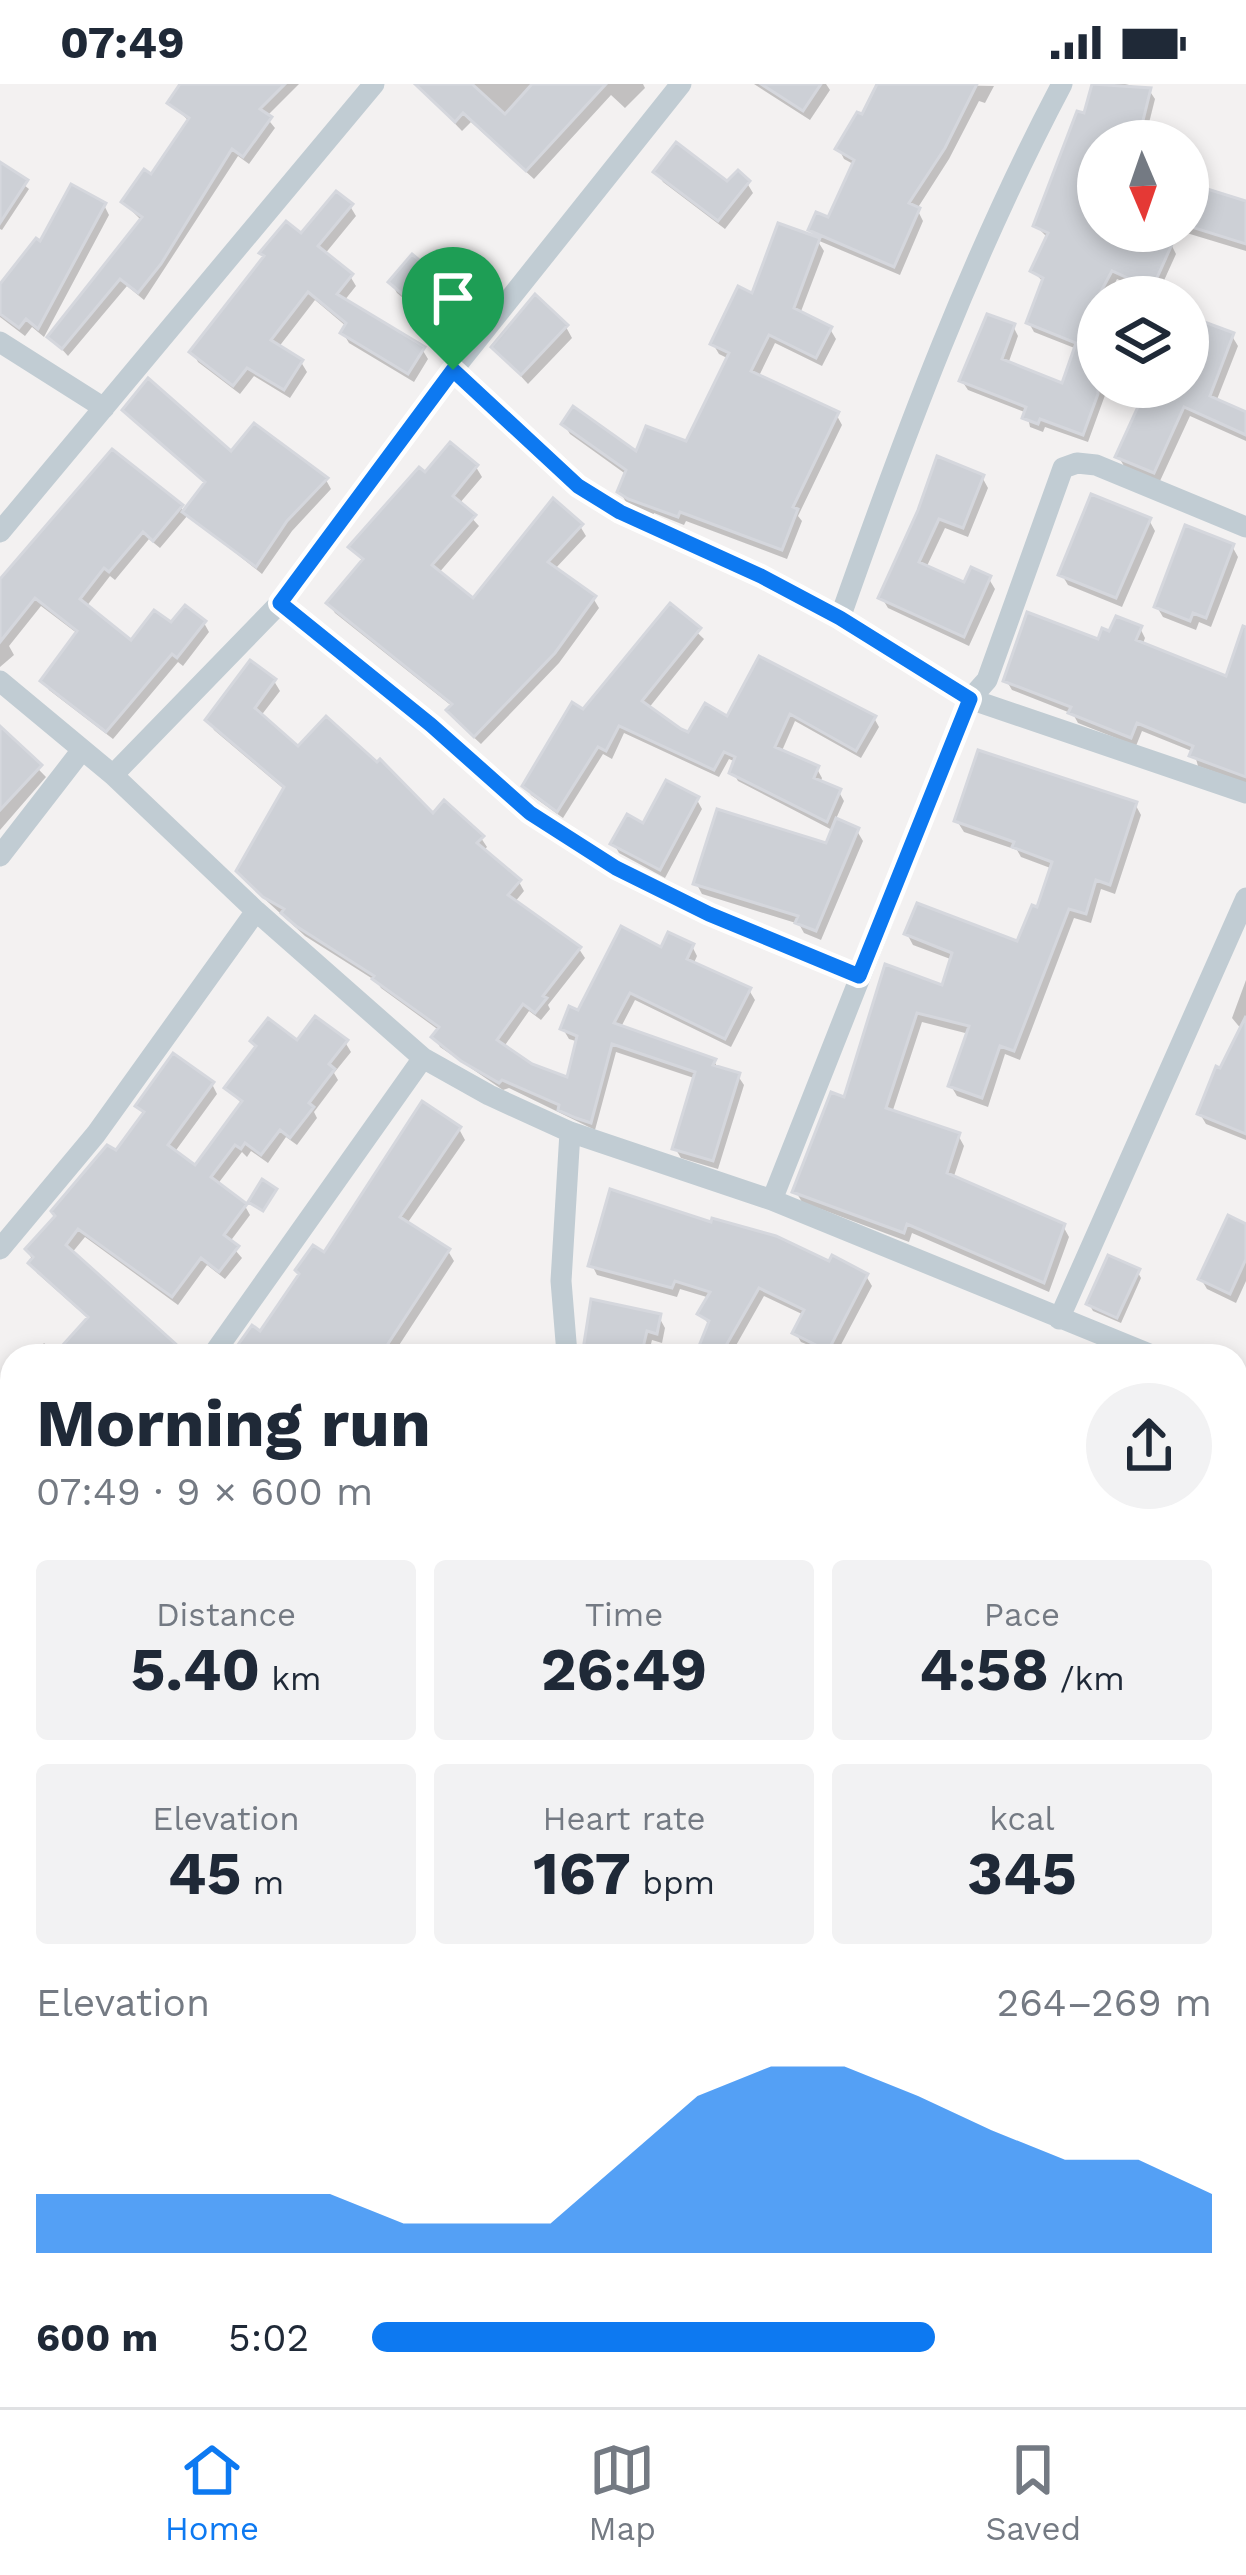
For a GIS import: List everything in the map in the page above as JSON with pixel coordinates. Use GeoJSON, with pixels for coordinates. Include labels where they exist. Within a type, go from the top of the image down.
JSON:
{"type":"FeatureCollection","features":[{"type":"Feature","properties":{"kind":"street"},"geometry":{"type":"LineString","coordinates":[[0,532],[374,84]]}},
{"type":"Feature","properties":{"kind":"street"},"geometry":{"type":"LineString","coordinates":[[113,775],[280,603],[453,370],[681,84]]}},
{"type":"Feature","properties":{"kind":"street"},"geometry":{"type":"LineString","coordinates":[[840,618],[953,322],[1026,152],[1062,84]]}},
{"type":"Feature","properties":{"kind":"street"},"geometry":{"type":"LineString","coordinates":[[0,342],[104,408]]}},
{"type":"Feature","properties":{"kind":"street"},"geometry":{"type":"LineString","coordinates":[[453,370],[578,486],[620,512],[840,618],[970,699],[1246,793]]}},
{"type":"Feature","properties":{"kind":"street"},"geometry":{"type":"LineString","coordinates":[[772,1200],[970,699],[987,680],[1063,468],[1077,463],[1096,465],[1246,527]]}},
{"type":"Feature","properties":{"kind":"street"},"geometry":{"type":"LineString","coordinates":[[280,603],[431,725],[530,813],[616,868],[671,896],[859,976]]}},
{"type":"Feature","properties":{"kind":"street"},"geometry":{"type":"LineString","coordinates":[[0,680],[113,775],[256,911],[423,1058],[570,1132],[772,1200],[1124,1344]]}},
{"type":"Feature","properties":{"kind":"street"},"geometry":{"type":"LineString","coordinates":[[0,856],[82,750]]}},
{"type":"Feature","properties":{"kind":"street"},"geometry":{"type":"LineString","coordinates":[[1059,1318],[1246,898]]}},
{"type":"Feature","properties":{"kind":"street"},"geometry":{"type":"LineString","coordinates":[[0,1249],[97,1134],[256,911]]}},
{"type":"Feature","properties":{"kind":"street"},"geometry":{"type":"LineString","coordinates":[[220,1344],[423,1058]]}},
{"type":"Feature","properties":{"kind":"street"},"geometry":{"type":"LineString","coordinates":[[566,1344],[561,1281],[570,1132]]}},
{"type":"Feature","properties":{"kind":"building"},"geometry":{"type":"Polygon","coordinates":[[[180,84],[285,84],[260,109],[272,117],[243,157],[232,149],[138,293],[120,279],[62,349],[47,337],[142,217],[121,202],[144,169],[151,174],[189,118],[167,103],[180,84]]]}},
{"type":"Feature","properties":{"kind":"building"},"geometry":{"type":"Polygon","coordinates":[[[415,84],[472,84],[505,114],[532,84],[606,84],[526,171],[463,113],[455,122],[415,84]]]}},
{"type":"Feature","properties":{"kind":"building"},"geometry":{"type":"Polygon","coordinates":[[[761,84],[821,84],[803,111],[761,84]]]}},
{"type":"Feature","properties":{"kind":"building"},"geometry":{"type":"Polygon","coordinates":[[[877,84],[977,84],[945,148],[909,203],[920,208],[894,267],[808,230],[816,212],[828,217],[854,160],[835,149],[857,112],[862,114],[877,84]]]}},
{"type":"Feature","properties":{"kind":"building"},"geometry":{"type":"Polygon","coordinates":[[[1092,84],[1151,88],[1143,120],[1077,120],[1077,252],[1169,252],[1158,276],[1123,276],[1112,271],[1109,276],[1077,276],[1077,408],[1093,408],[1083,435],[1040,419],[1038,424],[1022,418],[1026,407],[959,381],[987,314],[1015,324],[1002,359],[1062,383],[1076,343],[1026,323],[1043,278],[1030,271],[1048,233],[1033,226],[1077,111],[1084,113],[1092,84]]]}},
{"type":"Feature","properties":{"kind":"building"},"geometry":{"type":"Polygon","coordinates":[[[676,142],[727,181],[738,170],[750,181],[718,221],[653,172],[676,142]]]}},
{"type":"Feature","properties":{"kind":"building"},"geometry":{"type":"Polygon","coordinates":[[[0,162],[28,180],[0,223],[0,162]]]}},
{"type":"Feature","properties":{"kind":"building"},"geometry":{"type":"Polygon","coordinates":[[[71,184],[106,203],[38,329],[26,319],[19,328],[0,314],[0,284],[36,238],[40,241],[71,184]]]}},
{"type":"Feature","properties":{"kind":"building"},"geometry":{"type":"Polygon","coordinates":[[[1209,190],[1246,201],[1246,244],[1209,233],[1209,190]]]}},
{"type":"Feature","properties":{"kind":"building"},"geometry":{"type":"Polygon","coordinates":[[[336,191],[353,204],[318,246],[353,274],[337,294],[425,347],[408,374],[340,333],[346,323],[308,292],[271,340],[303,360],[284,390],[247,368],[233,386],[189,352],[286,221],[301,233],[336,191]]]}},
{"type":"Feature","properties":{"kind":"building"},"geometry":{"type":"Polygon","coordinates":[[[778,223],[820,238],[794,308],[832,327],[816,358],[769,335],[751,371],[839,412],[793,507],[798,509],[782,550],[680,512],[678,517],[628,499],[617,492],[626,470],[561,424],[573,406],[636,451],[646,426],[686,441],[729,353],[710,344],[738,286],[752,293],[778,223]]]}},
{"type":"Feature","properties":{"kind":"building"},"geometry":{"type":"Polygon","coordinates":[[[412,254],[462,296],[438,324],[388,282],[412,254]]]}},
{"type":"Feature","properties":{"kind":"building"},"geometry":{"type":"Polygon","coordinates":[[[535,294],[568,325],[521,375],[491,347],[535,294]]]}},
{"type":"Feature","properties":{"kind":"building"},"geometry":{"type":"Polygon","coordinates":[[[1209,324],[1234,333],[1210,396],[1246,412],[1246,435],[1186,408],[1209,408],[1209,324]]]}},
{"type":"Feature","properties":{"kind":"building"},"geometry":{"type":"Polygon","coordinates":[[[148,378],[231,451],[254,423],[328,478],[287,521],[256,567],[182,512],[205,482],[122,410],[148,378]]]}},
{"type":"Feature","properties":{"kind":"building"},"geometry":{"type":"Polygon","coordinates":[[[1137,408],[1184,408],[1154,473],[1115,457],[1137,408]]]}},
{"type":"Feature","properties":{"kind":"building"},"geometry":{"type":"Polygon","coordinates":[[[450,442],[478,465],[453,496],[476,515],[432,565],[473,598],[553,498],[583,524],[548,562],[596,596],[555,653],[474,737],[446,710],[452,704],[326,603],[363,559],[348,547],[419,467],[425,472],[450,442]]]}},
{"type":"Feature","properties":{"kind":"building"},"geometry":{"type":"Polygon","coordinates":[[[112,449],[183,505],[153,541],[143,532],[109,572],[104,568],[80,599],[131,640],[154,610],[171,622],[185,605],[206,621],[106,732],[40,681],[77,631],[35,598],[0,642],[0,579],[112,449]]]}},
{"type":"Feature","properties":{"kind":"building"},"geometry":{"type":"Polygon","coordinates":[[[937,456],[984,475],[963,528],[939,519],[919,562],[964,582],[971,567],[991,576],[964,637],[878,598],[937,456]]]}},
{"type":"Feature","properties":{"kind":"building"},"geometry":{"type":"Polygon","coordinates":[[[1091,494],[1151,518],[1116,598],[1058,575],[1091,494]]]}},
{"type":"Feature","properties":{"kind":"building"},"geometry":{"type":"Polygon","coordinates":[[[1185,525],[1234,544],[1206,618],[1193,613],[1190,621],[1154,607],[1185,525]]]}},
{"type":"Feature","properties":{"kind":"building"},"geometry":{"type":"Polygon","coordinates":[[[670,603],[701,628],[642,701],[681,729],[688,732],[705,703],[727,716],[759,656],[876,716],[856,751],[790,714],[775,747],[819,766],[814,778],[841,789],[827,822],[729,773],[735,757],[724,752],[714,770],[619,726],[606,751],[598,747],[557,812],[522,786],[572,702],[583,709],[670,603]]]}},
{"type":"Feature","properties":{"kind":"building"},"geometry":{"type":"Polygon","coordinates":[[[1027,612],[1098,639],[1102,628],[1109,631],[1116,616],[1142,626],[1136,640],[1226,676],[1246,627],[1246,777],[1189,756],[1193,746],[1137,723],[1131,738],[1068,713],[1071,707],[1003,681],[1027,612]]]}},
{"type":"Feature","properties":{"kind":"building"},"geometry":{"type":"Polygon","coordinates":[[[250,660],[276,679],[255,708],[298,746],[326,716],[377,762],[380,759],[433,813],[444,800],[484,836],[477,843],[521,880],[508,895],[581,947],[535,1013],[523,1004],[497,1040],[532,1064],[567,1077],[577,1036],[560,1029],[569,1006],[578,1010],[621,926],[661,947],[668,932],[694,944],[687,959],[751,988],[725,1039],[630,993],[614,1023],[716,1059],[713,1065],[740,1073],[713,1161],[672,1149],[695,1072],[612,1044],[591,1123],[576,1118],[558,1110],[559,1105],[502,1080],[499,1083],[461,1061],[431,1037],[439,1027],[374,976],[296,926],[281,913],[284,909],[263,897],[236,871],[284,787],[205,720],[250,660]]]}},
{"type":"Feature","properties":{"kind":"building"},"geometry":{"type":"Polygon","coordinates":[[[0,726],[42,765],[0,810],[0,726]]]}},
{"type":"Feature","properties":{"kind":"building"},"geometry":{"type":"Polygon","coordinates":[[[978,750],[1137,802],[1110,885],[1096,880],[1086,914],[1069,909],[1014,1051],[1000,1046],[982,1098],[948,1086],[969,1026],[917,1013],[886,1108],[960,1133],[947,1173],[1065,1224],[1044,1283],[907,1224],[904,1233],[792,1192],[831,1092],[844,1097],[885,964],[942,985],[952,953],[904,934],[917,903],[1017,941],[1032,905],[1037,907],[1052,862],[1012,847],[1014,842],[954,821],[978,750]]]}},
{"type":"Feature","properties":{"kind":"building"},"geometry":{"type":"Polygon","coordinates":[[[666,780],[699,797],[660,870],[610,844],[627,814],[643,823],[666,780]]]}},
{"type":"Feature","properties":{"kind":"building"},"geometry":{"type":"Polygon","coordinates":[[[717,809],[826,843],[836,818],[859,828],[816,931],[795,923],[798,916],[693,884],[717,809]]]}},
{"type":"Feature","properties":{"kind":"building"},"geometry":{"type":"Polygon","coordinates":[[[315,1016],[348,1040],[329,1064],[335,1069],[309,1103],[314,1107],[290,1138],[280,1130],[261,1155],[245,1143],[241,1149],[235,1145],[211,1177],[247,1204],[224,1235],[239,1246],[219,1272],[201,1258],[172,1297],[78,1229],[66,1245],[176,1344],[64,1344],[88,1317],[28,1263],[33,1257],[25,1249],[55,1216],[51,1211],[107,1145],[116,1150],[144,1112],[135,1106],[173,1053],[214,1082],[168,1145],[195,1165],[242,1101],[224,1088],[256,1046],[250,1041],[268,1018],[297,1040],[315,1016]]]}},
{"type":"Feature","properties":{"kind":"building"},"geometry":{"type":"Polygon","coordinates":[[[1246,1016],[1246,1134],[1197,1114],[1216,1066],[1220,1068],[1246,1016]]]}},
{"type":"Feature","properties":{"kind":"building"},"geometry":{"type":"Polygon","coordinates":[[[422,1101],[461,1127],[400,1217],[450,1249],[388,1344],[239,1344],[252,1325],[260,1331],[313,1245],[324,1252],[422,1101]]]}},
{"type":"Feature","properties":{"kind":"building"},"geometry":{"type":"Polygon","coordinates":[[[262,1179],[277,1189],[263,1211],[248,1202],[262,1179]]]}},
{"type":"Feature","properties":{"kind":"building"},"geometry":{"type":"Polygon","coordinates":[[[610,1189],[711,1222],[712,1218],[776,1236],[829,1261],[832,1255],[868,1274],[832,1344],[814,1344],[792,1333],[804,1310],[759,1288],[727,1344],[700,1344],[709,1321],[697,1314],[710,1292],[675,1281],[672,1288],[588,1266],[610,1189]]]}},
{"type":"Feature","properties":{"kind":"building"},"geometry":{"type":"Polygon","coordinates":[[[1228,1215],[1246,1224],[1246,1259],[1230,1294],[1198,1279],[1228,1215]]]}},
{"type":"Feature","properties":{"kind":"building"},"geometry":{"type":"Polygon","coordinates":[[[1108,1255],[1140,1269],[1117,1318],[1086,1304],[1108,1255]]]}},
{"type":"Feature","properties":{"kind":"building"},"geometry":{"type":"Polygon","coordinates":[[[591,1299],[661,1314],[657,1334],[647,1331],[644,1344],[584,1344],[591,1299]]]}},
{"type":"Feature","properties":{"kind":"route"},"geometry":{"type":"LineString","coordinates":[[453,370],[578,486],[675,540],[761,576],[840,618],[970,699],[859,976],[709,914],[616,868],[530,813],[431,725],[280,603],[453,370]]}}]}
